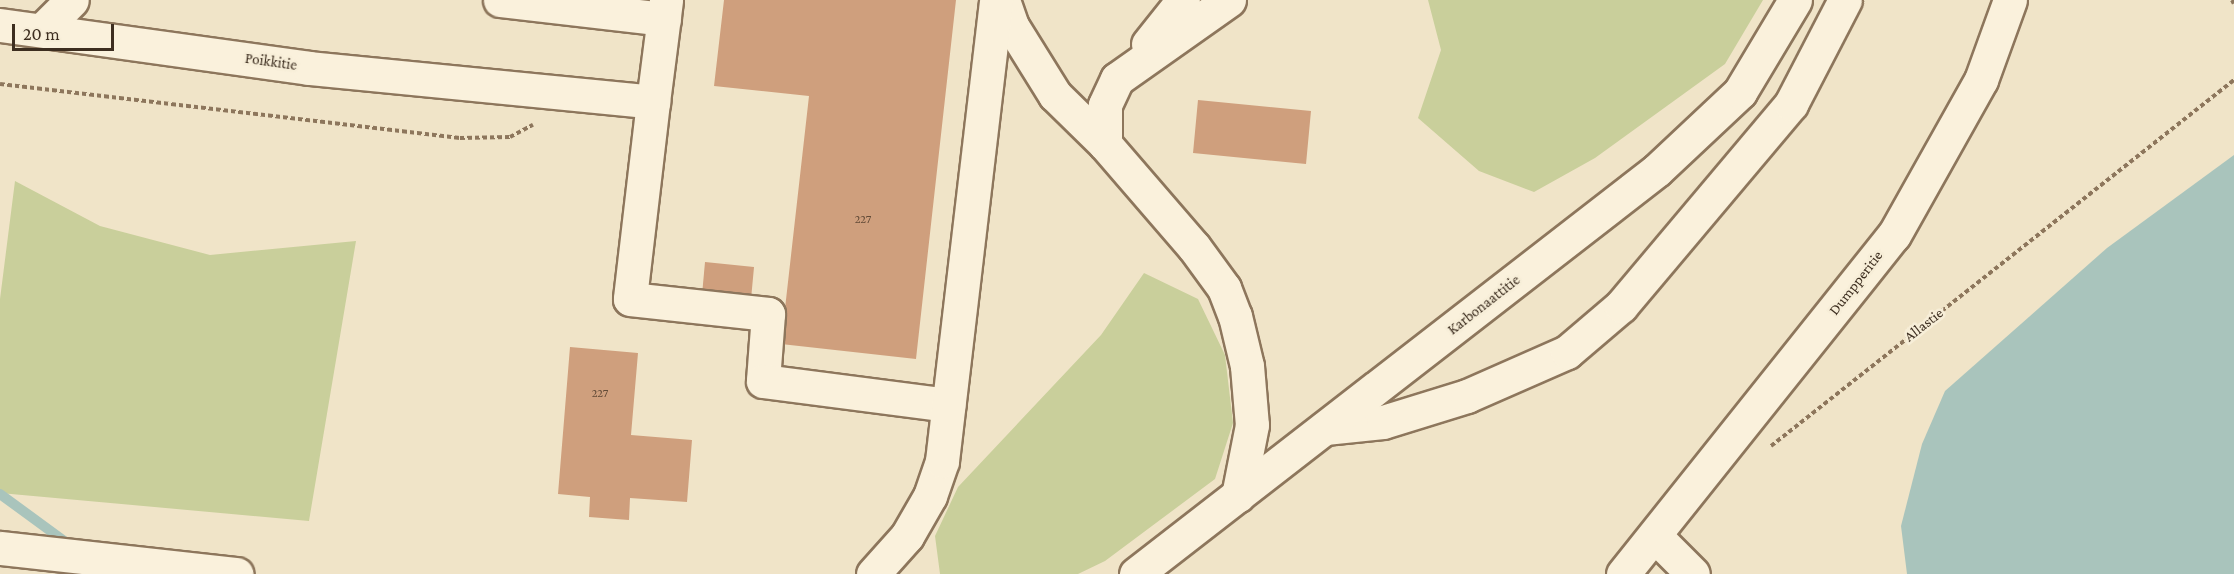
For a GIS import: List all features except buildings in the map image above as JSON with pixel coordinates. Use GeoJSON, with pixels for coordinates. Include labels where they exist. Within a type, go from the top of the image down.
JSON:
{"type":"FeatureCollection","features":[{"type":"Feature","properties":{"kind":"street"},"geometry":{"type":"LineString","coordinates":[[42,30],[72,0]]}},
{"type":"Feature","properties":{"kind":"street"},"geometry":{"type":"LineString","coordinates":[[500,0],[665,9],[630,299],[768,314],[763,381],[948,405]]}},
{"type":"Feature","properties":{"kind":"street"},"geometry":{"type":"LineString","coordinates":[[873,574],[908,536],[930,496],[942,461],[996,0]]}},
{"type":"Feature","properties":{"kind":"street"},"geometry":{"type":"LineString","coordinates":[[1003,0],[1012,26],[1055,95],[1105,144],[1194,247],[1224,288],[1236,316],[1247,366],[1251,425],[1238,496]]}},
{"type":"Feature","properties":{"kind":"street"},"geometry":{"type":"LineString","coordinates":[[1105,144],[1105,105],[1117,79],[1183,0]]}},
{"type":"Feature","properties":{"kind":"street"},"geometry":{"type":"LineString","coordinates":[[1117,79],[1229,0]]}},
{"type":"Feature","properties":{"kind":"street","name":"Karbonaattitie"},"geometry":{"type":"LineString","coordinates":[[1136,574],[1657,170],[1740,92],[1794,0]]}},
{"type":"Feature","properties":{"kind":"street"},"geometry":{"type":"LineString","coordinates":[[1325,428],[1383,422],[1446,402],[1567,352],[1621,306],[1791,104],[1845,0]]}},
{"type":"Feature","properties":{"kind":"street","name":"Dumpperitie"},"geometry":{"type":"LineString","coordinates":[[1623,574],[1656,537],[1894,235],[1981,80],[2010,0]]}},
{"type":"Feature","properties":{"kind":"street","name":"Poikkitie"},"geometry":{"type":"LineString","coordinates":[[0,25],[309,68],[653,102]]}},
{"type":"Feature","properties":{"kind":"street"},"geometry":{"type":"LineString","coordinates":[[1656,537],[1693,574]]}},
{"type":"Feature","properties":{"kind":"street"},"geometry":{"type":"LineString","coordinates":[[0,548],[237,574]]}},
{"type":"Feature","properties":{"kind":"path","name":"Allastie"},"geometry":{"type":"LineString","coordinates":[[1768,449],[2234,80]]}},
{"type":"Feature","properties":{"kind":"path"},"geometry":{"type":"LineString","coordinates":[[0,84],[460,138],[510,137],[537,123],[543,90]]}},
{"type":"Feature","properties":{"kind":"green space"},"geometry":{"type":"Polygon","coordinates":[[[1428,0],[1763,0],[1725,64],[1595,158],[1534,192],[1479,171],[1418,118],[1441,50],[1428,0]]]}},
{"type":"Feature","properties":{"kind":"green space"},"geometry":{"type":"Polygon","coordinates":[[[15,181],[100,226],[210,255],[356,241],[309,521],[0,493],[0,299],[15,181]]]}},
{"type":"Feature","properties":{"kind":"green space"},"geometry":{"type":"Polygon","coordinates":[[[1144,273],[1198,299],[1225,355],[1233,423],[1215,479],[1105,561],[1078,574],[940,574],[935,536],[958,487],[1101,335],[1144,273]]]}},
{"type":"Feature","properties":{"kind":"water"},"geometry":{"type":"Polygon","coordinates":[[[2234,155],[2234,574],[1907,574],[1901,526],[1922,444],[1945,391],[2107,248],[2234,155]]]}},
{"type":"Feature","properties":{"kind":"waterway"},"geometry":{"type":"LineString","coordinates":[[0,494],[71,546]]}}]}
